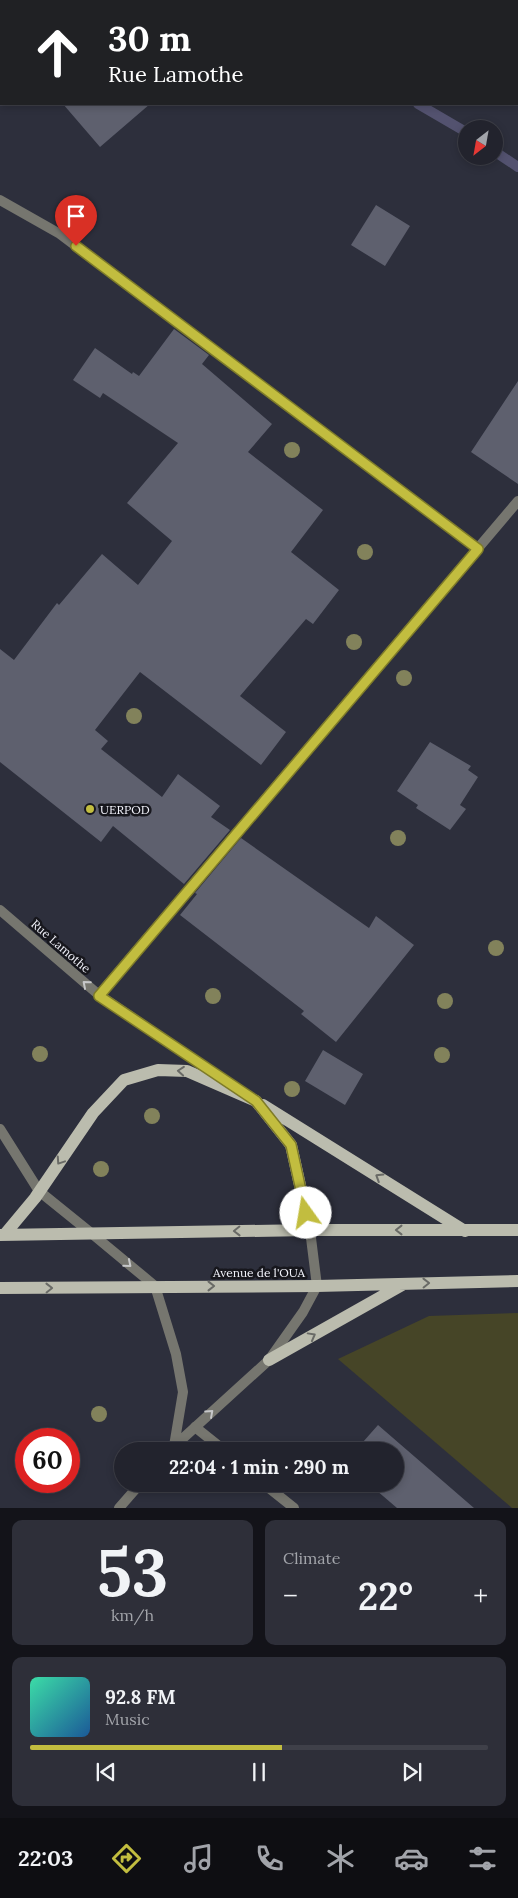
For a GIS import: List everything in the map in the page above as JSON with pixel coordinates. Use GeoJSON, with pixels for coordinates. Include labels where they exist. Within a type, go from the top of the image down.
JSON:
{"type":"FeatureCollection","features":[{"type":"Feature","properties":{"kind":"main road"},"geometry":{"type":"LineString","coordinates":[[2,1235],[40,1191],[93,1113],[124,1080],[158,1070],[187,1071],[256,1101],[465,1231]]}},
{"type":"Feature","properties":{"kind":"main road"},"geometry":{"type":"LineString","coordinates":[[256,1101],[291,1145],[310,1230]]}},
{"type":"Feature","properties":{"kind":"main road"},"geometry":{"type":"LineString","coordinates":[[2,1235],[310,1230],[518,1230]]}},
{"type":"Feature","properties":{"kind":"main road","name":"Avenue de l'OUA"},"geometry":{"type":"LineString","coordinates":[[0,1288],[317,1286],[518,1281]]}},
{"type":"Feature","properties":{"kind":"main road"},"geometry":{"type":"LineString","coordinates":[[269,1360],[404,1284]]}},
{"type":"Feature","properties":{"kind":"street"},"geometry":{"type":"LineString","coordinates":[[0,200],[60,234],[478,549]]}},
{"type":"Feature","properties":{"kind":"street"},"geometry":{"type":"LineString","coordinates":[[99,996],[518,501]]}},
{"type":"Feature","properties":{"kind":"street","name":"Rue Lamothe"},"geometry":{"type":"LineString","coordinates":[[0,910],[99,996],[256,1101]]}},
{"type":"Feature","properties":{"kind":"street"},"geometry":{"type":"LineString","coordinates":[[0,1129],[40,1191],[155,1286],[176,1354],[183,1392],[173,1442]]}},
{"type":"Feature","properties":{"kind":"street"},"geometry":{"type":"LineString","coordinates":[[179,1442],[269,1360],[303,1312],[317,1286],[310,1230]]}},
{"type":"Feature","properties":{"kind":"street"},"geometry":{"type":"LineString","coordinates":[[195,1427],[214,1442]]}},
{"type":"Feature","properties":{"kind":"street"},"geometry":{"type":"LineString","coordinates":[[119,1508],[133,1492]]}},
{"type":"Feature","properties":{"kind":"street"},"geometry":{"type":"LineString","coordinates":[[274,1492],[294,1508]]}},
{"type":"Feature","properties":{"kind":"shaded area"},"geometry":{"type":"Polygon","coordinates":[[[518,1313],[518,1508],[512,1508],[338,1359],[429,1316],[518,1313]]]}},
{"type":"Feature","properties":{"kind":"building"},"geometry":{"type":"Polygon","coordinates":[[[64,105],[149,105],[100,147],[64,105]]]}},
{"type":"Feature","properties":{"kind":"building"},"geometry":{"type":"Polygon","coordinates":[[[376,205],[410,226],[385,266],[351,245],[376,205]]]}},
{"type":"Feature","properties":{"kind":"building"},"geometry":{"type":"Polygon","coordinates":[[[174,329],[209,355],[202,364],[272,424],[248,452],[323,510],[291,552],[339,590],[313,624],[306,619],[240,696],[286,732],[261,765],[140,672],[95,730],[108,741],[101,749],[162,797],[178,774],[220,806],[211,817],[230,830],[184,884],[113,826],[101,842],[0,762],[0,649],[14,660],[57,603],[59,605],[102,554],[138,585],[172,541],[127,503],[178,443],[103,393],[100,398],[73,380],[95,348],[132,374],[133,372],[139,376],[174,329]]]}},
{"type":"Feature","properties":{"kind":"building"},"geometry":{"type":"Polygon","coordinates":[[[518,381],[518,484],[471,452],[518,381]]]}},
{"type":"Feature","properties":{"kind":"building"},"geometry":{"type":"Polygon","coordinates":[[[430,742],[471,766],[468,770],[478,777],[460,805],[466,809],[450,830],[416,808],[418,805],[397,791],[430,742]]]}},
{"type":"Feature","properties":{"kind":"building"},"geometry":{"type":"Polygon","coordinates":[[[241,838],[369,928],[376,916],[414,945],[336,1042],[301,1014],[304,1011],[180,915],[197,894],[195,893],[241,838]]]}},
{"type":"Feature","properties":{"kind":"building"},"geometry":{"type":"Polygon","coordinates":[[[323,1050],[363,1074],[345,1105],[305,1081],[323,1050]]]}},
{"type":"Feature","properties":{"kind":"building"},"geometry":{"type":"Polygon","coordinates":[[[378,1425],[398,1442],[363,1442],[378,1425]]]}},
{"type":"Feature","properties":{"kind":"building"},"geometry":{"type":"Polygon","coordinates":[[[404,1447],[474,1508],[397,1508],[378,1492],[404,1492],[404,1447]]]}},
{"type":"Feature","properties":{"kind":"waterway"},"geometry":{"type":"LineString","coordinates":[[420,105],[458,127]]}},
{"type":"Feature","properties":{"kind":"waterway"},"geometry":{"type":"LineString","coordinates":[[503,157],[518,167]]}},
{"type":"Feature","properties":{"kind":"place","name":"UERPOD"},"geometry":{"type":"Point","coordinates":[90,809]}},
{"type":"Feature","properties":{"kind":"route"},"geometry":{"type":"LineString","coordinates":[[76,246],[478,549],[99,996],[256,1101],[291,1145],[306,1213]]}}]}
